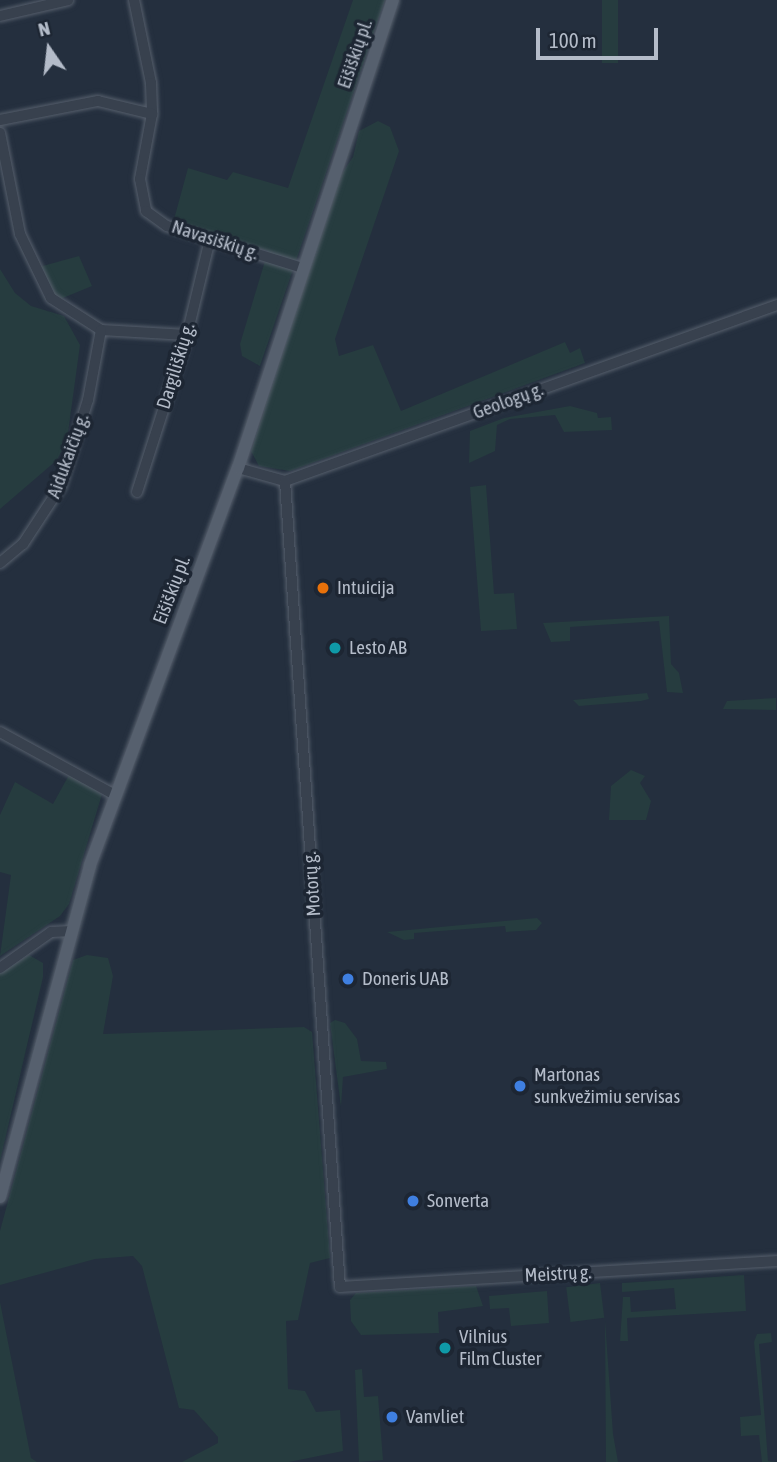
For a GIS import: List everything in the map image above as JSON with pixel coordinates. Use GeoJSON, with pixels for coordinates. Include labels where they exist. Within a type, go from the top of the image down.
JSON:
{"type":"FeatureCollection","features":[{"type":"Feature","properties":{"kind":"main road","name":"Eišiškių pl."},"geometry":{"type":"LineString","coordinates":[[0,1197],[72,931],[115,795],[238,468],[393,0]]}},
{"type":"Feature","properties":{"kind":"street"},"geometry":{"type":"LineString","coordinates":[[0,16],[68,0]]}},
{"type":"Feature","properties":{"kind":"street","name":"Navasiškių g."},"geometry":{"type":"LineString","coordinates":[[134,0],[151,83],[152,114],[140,179],[142,202],[152,218],[303,268]]}},
{"type":"Feature","properties":{"kind":"street"},"geometry":{"type":"LineString","coordinates":[[0,120],[98,101],[152,114]]}},
{"type":"Feature","properties":{"kind":"street"},"geometry":{"type":"LineString","coordinates":[[0,133],[20,234],[38,279],[69,314],[101,330],[187,335]]}},
{"type":"Feature","properties":{"kind":"street","name":"Dargiliškių g."},"geometry":{"type":"LineString","coordinates":[[137,492],[187,335],[210,239]]}},
{"type":"Feature","properties":{"kind":"street","name":"Geologų g."},"geometry":{"type":"LineString","coordinates":[[285,481],[777,304]]}},
{"type":"Feature","properties":{"kind":"street","name":"Aidukaičių g."},"geometry":{"type":"LineString","coordinates":[[0,563],[23,544],[61,486],[89,400],[101,330]]}},
{"type":"Feature","properties":{"kind":"street"},"geometry":{"type":"LineString","coordinates":[[238,468],[285,481]]}},
{"type":"Feature","properties":{"kind":"street","name":"Motorų g."},"geometry":{"type":"LineString","coordinates":[[285,481],[340,1287]]}},
{"type":"Feature","properties":{"kind":"street"},"geometry":{"type":"LineString","coordinates":[[0,732],[115,795]]}},
{"type":"Feature","properties":{"kind":"street"},"geometry":{"type":"LineString","coordinates":[[0,968],[51,932],[72,931]]}},
{"type":"Feature","properties":{"kind":"street","name":"Meistrų g."},"geometry":{"type":"LineString","coordinates":[[340,1287],[777,1261]]}},
{"type":"Feature","properties":{"kind":"green space"},"geometry":{"type":"Polygon","coordinates":[[[353,0],[385,0],[260,366],[242,356],[240,344],[268,251],[173,223],[188,168],[227,180],[233,172],[288,188],[353,0]]]}},
{"type":"Feature","properties":{"kind":"green space"},"geometry":{"type":"Polygon","coordinates":[[[602,0],[618,0],[618,63],[602,63],[602,0]]]}},
{"type":"Feature","properties":{"kind":"green space"},"geometry":{"type":"Polygon","coordinates":[[[378,121],[390,127],[399,151],[335,339],[339,356],[373,345],[401,411],[565,342],[570,353],[580,348],[585,363],[290,471],[259,466],[251,451],[338,179],[353,157],[359,131],[378,121]]]}},
{"type":"Feature","properties":{"kind":"green space"},"geometry":{"type":"Polygon","coordinates":[[[79,256],[92,286],[58,300],[39,267],[79,256]]]}},
{"type":"Feature","properties":{"kind":"green space"},"geometry":{"type":"Polygon","coordinates":[[[0,269],[15,293],[31,306],[64,316],[80,345],[67,440],[57,460],[0,509],[0,269]]]}},
{"type":"Feature","properties":{"kind":"green space"},"geometry":{"type":"Polygon","coordinates":[[[570,406],[597,413],[598,418],[611,417],[612,430],[564,432],[555,415],[510,419],[497,425],[495,451],[469,463],[470,431],[504,418],[570,406]]]}},
{"type":"Feature","properties":{"kind":"green space"},"geometry":{"type":"Polygon","coordinates":[[[486,485],[494,594],[514,593],[517,629],[481,631],[470,487],[486,485]]]}},
{"type":"Feature","properties":{"kind":"green space"},"geometry":{"type":"Polygon","coordinates":[[[669,616],[671,664],[679,673],[683,693],[667,692],[659,621],[570,627],[570,641],[551,642],[543,623],[669,616]]]}},
{"type":"Feature","properties":{"kind":"green space"},"geometry":{"type":"Polygon","coordinates":[[[647,693],[649,699],[641,701],[579,706],[573,700],[647,693]]]}},
{"type":"Feature","properties":{"kind":"green space"},"geometry":{"type":"Polygon","coordinates":[[[776,698],[776,710],[723,709],[727,701],[776,698]]]}},
{"type":"Feature","properties":{"kind":"green space"},"geometry":{"type":"Polygon","coordinates":[[[631,770],[645,776],[640,783],[651,801],[646,820],[609,820],[611,786],[631,770]]]}},
{"type":"Feature","properties":{"kind":"green space"},"geometry":{"type":"Polygon","coordinates":[[[69,775],[102,794],[69,904],[60,916],[0,956],[11,875],[0,872],[0,815],[15,782],[53,804],[69,775]]]}},
{"type":"Feature","properties":{"kind":"green space"},"geometry":{"type":"Polygon","coordinates":[[[537,918],[542,923],[536,930],[506,932],[505,926],[414,933],[414,939],[404,940],[387,932],[537,918]]]}},
{"type":"Feature","properties":{"kind":"green space"},"geometry":{"type":"Polygon","coordinates":[[[29,955],[43,963],[43,977],[0,1161],[0,973],[29,955]]]}},
{"type":"Feature","properties":{"kind":"green space"},"geometry":{"type":"Polygon","coordinates":[[[87,955],[108,958],[113,976],[103,1034],[304,1027],[312,1032],[330,1258],[310,1263],[298,1320],[286,1321],[288,1389],[305,1391],[316,1412],[340,1410],[343,1451],[289,1462],[182,1462],[218,1443],[218,1437],[194,1410],[179,1408],[142,1266],[133,1256],[95,1259],[0,1285],[0,1231],[73,960],[87,955]]]}},
{"type":"Feature","properties":{"kind":"green space"},"geometry":{"type":"Polygon","coordinates":[[[335,1020],[345,1023],[357,1039],[361,1061],[386,1062],[387,1069],[343,1077],[341,1107],[330,1023],[335,1020]]]}},
{"type":"Feature","properties":{"kind":"green space"},"geometry":{"type":"Polygon","coordinates":[[[744,1275],[746,1311],[627,1318],[628,1341],[620,1341],[623,1297],[630,1297],[631,1312],[676,1309],[674,1288],[622,1292],[622,1283],[744,1275]]]}},
{"type":"Feature","properties":{"kind":"green space"},"geometry":{"type":"Polygon","coordinates":[[[600,1283],[604,1318],[571,1322],[566,1287],[600,1283]]]}},
{"type":"Feature","properties":{"kind":"green space"},"geometry":{"type":"Polygon","coordinates":[[[476,1286],[483,1306],[438,1312],[439,1333],[361,1335],[351,1321],[350,1300],[356,1293],[476,1286]]]}},
{"type":"Feature","properties":{"kind":"green space"},"geometry":{"type":"Polygon","coordinates":[[[547,1291],[549,1323],[511,1326],[509,1308],[490,1309],[489,1296],[547,1291]]]}},
{"type":"Feature","properties":{"kind":"green space"},"geometry":{"type":"Polygon","coordinates":[[[0,1302],[31,1458],[37,1462],[0,1462],[0,1302]]]}},
{"type":"Feature","properties":{"kind":"green space"},"geometry":{"type":"Polygon","coordinates":[[[605,1320],[613,1434],[618,1462],[606,1462],[605,1320]]]}},
{"type":"Feature","properties":{"kind":"green space"},"geometry":{"type":"Polygon","coordinates":[[[771,1333],[772,1342],[759,1344],[768,1461],[777,1462],[762,1462],[759,1435],[741,1436],[740,1417],[761,1415],[754,1342],[757,1334],[771,1333]]]}},
{"type":"Feature","properties":{"kind":"green space"},"geometry":{"type":"Polygon","coordinates":[[[362,1369],[364,1397],[378,1396],[383,1460],[359,1462],[355,1370],[362,1369]]]}},
{"type":"Feature","properties":{"kind":"place","name":"Intuicija"},"geometry":{"type":"Point","coordinates":[323,588]}},
{"type":"Feature","properties":{"kind":"place","name":"Lesto AB"},"geometry":{"type":"Point","coordinates":[335,648]}},
{"type":"Feature","properties":{"kind":"place","name":"Doneris UAB"},"geometry":{"type":"Point","coordinates":[348,979]}},
{"type":"Feature","properties":{"kind":"place","name":"Martonas sunkvežimiu servisas"},"geometry":{"type":"Point","coordinates":[520,1086]}},
{"type":"Feature","properties":{"kind":"place","name":"Sonverta"},"geometry":{"type":"Point","coordinates":[413,1201]}},
{"type":"Feature","properties":{"kind":"place","name":"Vilnius Film Cluster"},"geometry":{"type":"Point","coordinates":[445,1348]}},
{"type":"Feature","properties":{"kind":"place","name":"Vanvliet"},"geometry":{"type":"Point","coordinates":[392,1417]}}]}
